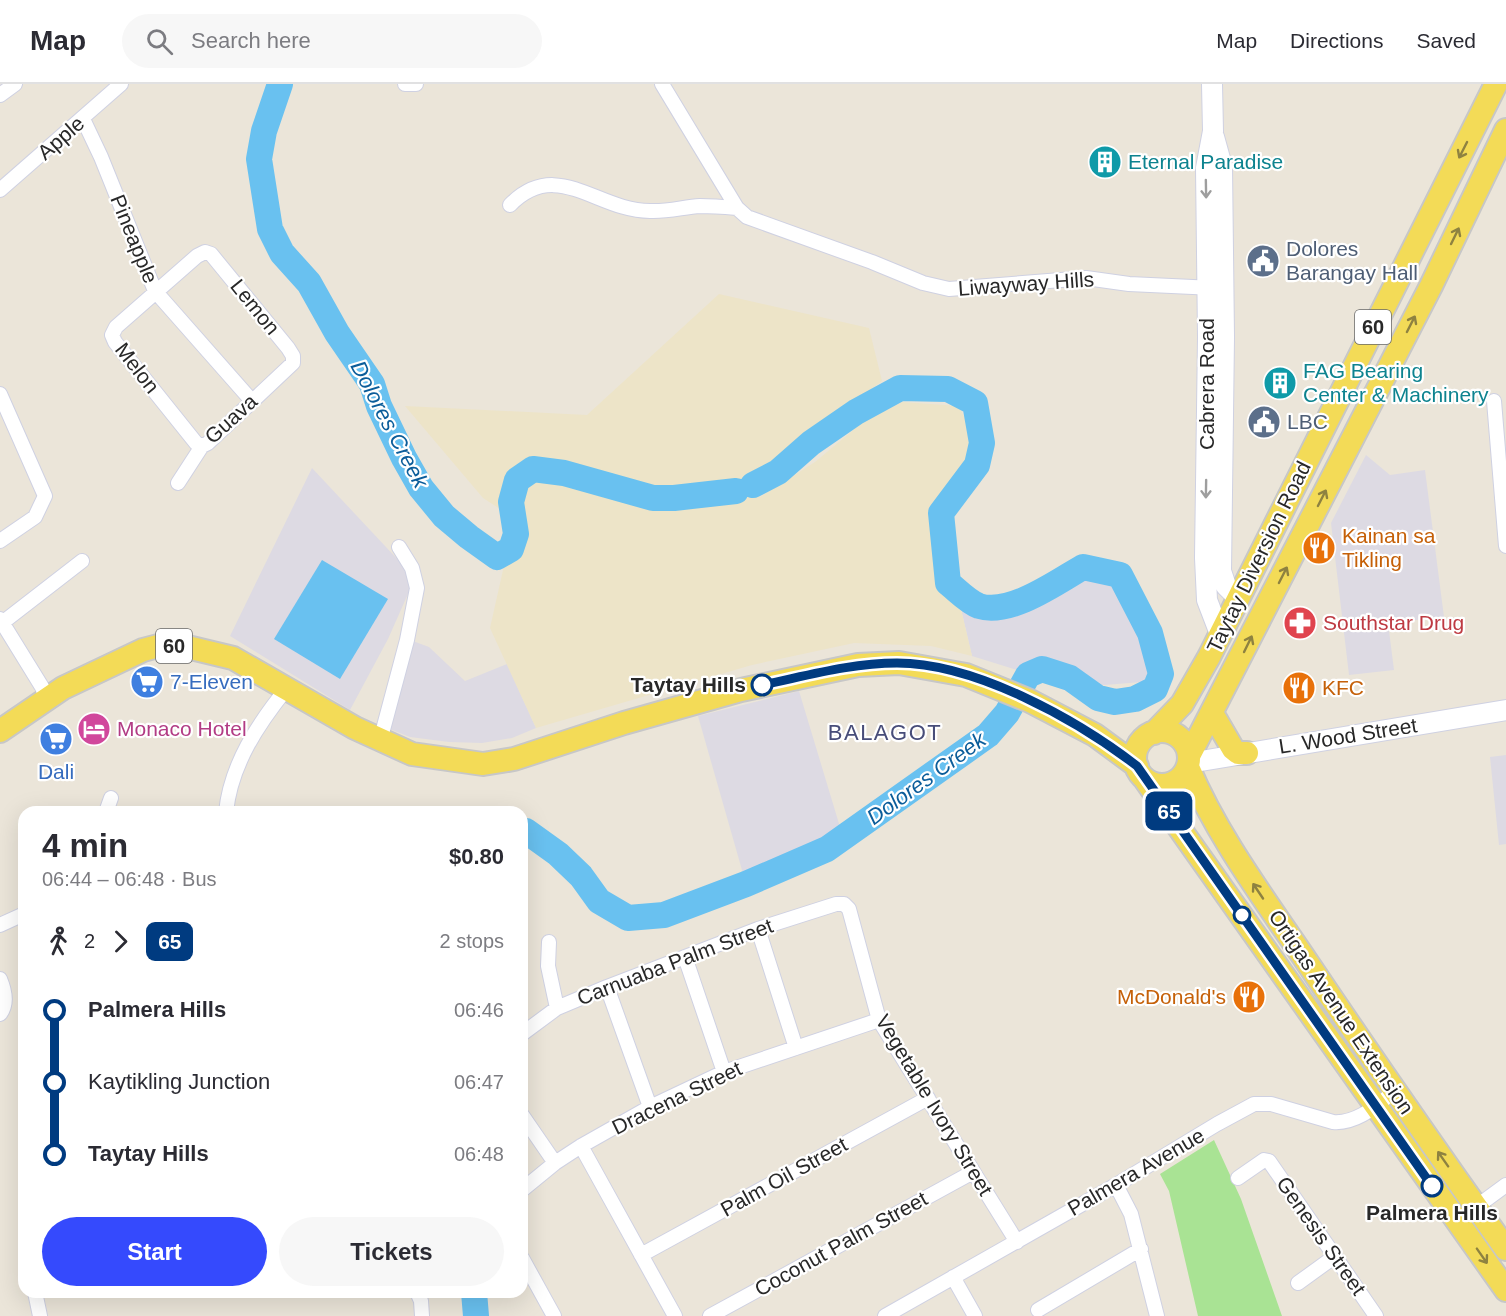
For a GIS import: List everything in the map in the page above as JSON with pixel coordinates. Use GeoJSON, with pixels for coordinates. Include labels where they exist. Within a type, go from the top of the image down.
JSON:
{"type":"FeatureCollection","features":[{"type":"Feature","properties":{"kind":"main road","name":"Cabrera Road"},"geometry":{"type":"LineString","coordinates":[[1212,84],[1213,131],[1206,168],[1215,288],[1221,571],[1226,586],[1238,598]]}},
{"type":"Feature","properties":{"kind":"main road","name":"Taytay Diversion Road"},"geometry":{"type":"LineString","coordinates":[[1150,735],[1182,704],[1209,657],[1497,96]]}},
{"type":"Feature","properties":{"kind":"main road","name":"Taytay Diversion Road"},"geometry":{"type":"LineString","coordinates":[[1189,762],[1431,286],[1506,130]]}},
{"type":"Feature","properties":{"kind":"main road","name":"Cabrera Road"},"geometry":{"type":"LineString","coordinates":[[1215,288],[1208,337],[1205,558],[1207,600],[1220,634]]}},
{"type":"Feature","properties":{"kind":"main road","name":"60"},"geometry":{"type":"LineString","coordinates":[[0,730],[63,688],[143,650],[162,645],[183,646],[233,658],[355,728],[412,754],[483,764],[514,759],[643,717],[741,690],[858,665],[899,663],[966,675],[1030,701],[1095,735],[1140,772],[1160,785],[1169,785],[1184,775],[1189,762],[1187,747],[1173,734],[1164,732],[1150,735],[1095,735]]}},
{"type":"Feature","properties":{"kind":"main road"},"geometry":{"type":"LineString","coordinates":[[1182,704],[1186,720],[1199,723],[1211,716],[1233,749],[1238,753],[1247,753]]}},
{"type":"Feature","properties":{"kind":"main road","name":"L. Wood Street"},"geometry":{"type":"LineString","coordinates":[[1189,762],[1506,710]]}},
{"type":"Feature","properties":{"kind":"main road","name":"60"},"geometry":{"type":"LineString","coordinates":[[1140,772],[1137,750],[1150,735]]}},
{"type":"Feature","properties":{"kind":"main road","name":"Ortigas Avenue Extension"},"geometry":{"type":"LineString","coordinates":[[1189,762],[1211,814],[1251,880],[1506,1249]]}},
{"type":"Feature","properties":{"kind":"main road","name":"Ortigas Avenue Extension"},"geometry":{"type":"LineString","coordinates":[[1140,772],[1506,1290]]}},
{"type":"Feature","properties":{"kind":"street"},"geometry":{"type":"LineString","coordinates":[[0,95],[15,84]]}},
{"type":"Feature","properties":{"kind":"street","name":"Apple"},"geometry":{"type":"LineString","coordinates":[[0,190],[121,84]]}},
{"type":"Feature","properties":{"kind":"street"},"geometry":{"type":"LineString","coordinates":[[406,84],[416,84]]}},
{"type":"Feature","properties":{"kind":"street","name":"Liwayway Hills"},"geometry":{"type":"LineString","coordinates":[[662,84],[737,208],[747,217],[923,283],[949,289],[1086,278],[1129,284],[1215,288]]}},
{"type":"Feature","properties":{"kind":"street","name":"Pineapple"},"geometry":{"type":"LineString","coordinates":[[83,119],[101,157],[155,291],[252,401]]}},
{"type":"Feature","properties":{"kind":"street","name":"Liwayway Hills"},"geometry":{"type":"LineString","coordinates":[[510,205],[525,191],[545,185],[562,184],[619,207],[650,211],[701,206],[737,208]]}},
{"type":"Feature","properties":{"kind":"street","name":"Melon"},"geometry":{"type":"LineString","coordinates":[[202,446],[196,443],[115,342],[112,335],[116,327],[197,256],[205,252],[211,254]]}},
{"type":"Feature","properties":{"kind":"street","name":"Lemon"},"geometry":{"type":"LineString","coordinates":[[211,254],[288,348],[293,356],[293,363]]}},
{"type":"Feature","properties":{"kind":"street","name":"Guava"},"geometry":{"type":"LineString","coordinates":[[178,483],[202,446],[208,443],[293,363]]}},
{"type":"Feature","properties":{"kind":"street"},"geometry":{"type":"LineString","coordinates":[[0,394],[45,496],[35,517],[0,542]]}},
{"type":"Feature","properties":{"kind":"street"},"geometry":{"type":"LineString","coordinates":[[1494,401],[1506,546]]}},
{"type":"Feature","properties":{"kind":"street"},"geometry":{"type":"LineString","coordinates":[[381,741],[407,640],[417,588],[412,568],[399,547]]}},
{"type":"Feature","properties":{"kind":"street"},"geometry":{"type":"LineString","coordinates":[[46,698],[42,687],[3,629],[82,561]]}},
{"type":"Feature","properties":{"kind":"street"},"geometry":{"type":"LineString","coordinates":[[228,806],[242,753],[262,719],[287,688]]}},
{"type":"Feature","properties":{"kind":"street"},"geometry":{"type":"LineString","coordinates":[[108,806],[111,798]]}},
{"type":"Feature","properties":{"kind":"street","name":"Carnuaba Palm Street"},"geometry":{"type":"LineString","coordinates":[[528,1030],[557,1008],[607,987],[758,929],[836,904]]}},
{"type":"Feature","properties":{"kind":"street","name":"Vegetable Ivory Street"},"geometry":{"type":"LineString","coordinates":[[836,904],[844,904],[849,909],[879,1020],[1017,1242]]}},
{"type":"Feature","properties":{"kind":"street"},"geometry":{"type":"LineString","coordinates":[[0,925],[18,917]]}},
{"type":"Feature","properties":{"kind":"street"},"geometry":{"type":"LineString","coordinates":[[758,929],[796,1048]]}},
{"type":"Feature","properties":{"kind":"street"},"geometry":{"type":"LineString","coordinates":[[549,942],[548,966],[557,1008]]}},
{"type":"Feature","properties":{"kind":"street"},"geometry":{"type":"LineString","coordinates":[[685,957],[724,1072]]}},
{"type":"Feature","properties":{"kind":"street"},"geometry":{"type":"LineString","coordinates":[[0,979],[5,997],[5,1008],[0,1014]]}},
{"type":"Feature","properties":{"kind":"street"},"geometry":{"type":"LineString","coordinates":[[607,987],[650,1107]]}},
{"type":"Feature","properties":{"kind":"street","name":"Dracena Street"},"geometry":{"type":"LineString","coordinates":[[528,1185],[581,1146],[650,1107],[724,1072],[879,1020]]}},
{"type":"Feature","properties":{"kind":"street","name":"Palmera Avenue"},"geometry":{"type":"LineString","coordinates":[[885,1316],[1254,1104],[1271,1104],[1343,1123],[1352,1120],[1395,1091]]}},
{"type":"Feature","properties":{"kind":"street","name":"Palm Oil Street"},"geometry":{"type":"LineString","coordinates":[[641,1255],[928,1098]]}},
{"type":"Feature","properties":{"kind":"street"},"geometry":{"type":"LineString","coordinates":[[528,1124],[555,1163]]}},
{"type":"Feature","properties":{"kind":"street"},"geometry":{"type":"LineString","coordinates":[[581,1146],[675,1316]]}},
{"type":"Feature","properties":{"kind":"street","name":"Genesis Street"},"geometry":{"type":"LineString","coordinates":[[1238,1178],[1264,1160],[1269,1161],[1376,1316]]}},
{"type":"Feature","properties":{"kind":"street","name":"Coconut Palm Street"},"geometry":{"type":"LineString","coordinates":[[710,1316],[973,1172]]}},
{"type":"Feature","properties":{"kind":"street"},"geometry":{"type":"LineString","coordinates":[[1116,1185],[1131,1214],[1157,1316]]}},
{"type":"Feature","properties":{"kind":"street"},"geometry":{"type":"LineString","coordinates":[[1476,1207],[1506,1185]]}},
{"type":"Feature","properties":{"kind":"street"},"geometry":{"type":"LineString","coordinates":[[1038,1310],[1141,1249]]}},
{"type":"Feature","properties":{"kind":"street"},"geometry":{"type":"LineString","coordinates":[[1298,1283],[1334,1257]]}},
{"type":"Feature","properties":{"kind":"street"},"geometry":{"type":"LineString","coordinates":[[528,1269],[554,1316]]}},
{"type":"Feature","properties":{"kind":"street"},"geometry":{"type":"LineString","coordinates":[[953,1277],[975,1316]]}},
{"type":"Feature","properties":{"kind":"street"},"geometry":{"type":"LineString","coordinates":[[36,1298],[40,1316]]}},
{"type":"Feature","properties":{"kind":"street"},"geometry":{"type":"LineString","coordinates":[[420,1298],[422,1316]]}},
{"type":"Feature","properties":{"kind":"shaded area"},"geometry":{"type":"Polygon","coordinates":[[[719,294],[869,328],[882,381],[775,469],[752,477],[760,497],[815,462],[864,421],[902,402],[959,406],[974,438],[970,457],[930,512],[942,590],[961,609],[972,656],[931,646],[854,643],[752,665],[536,728],[490,628],[503,570],[525,525],[483,498],[405,406],[587,415],[719,294]]]}},
{"type":"Feature","properties":{"kind":"shaded area"},"geometry":{"type":"Polygon","coordinates":[[[1366,455],[1390,475],[1425,470],[1444,617],[1388,623],[1394,670],[1349,675],[1331,523],[1366,455]]]}},
{"type":"Feature","properties":{"kind":"shaded area"},"geometry":{"type":"Polygon","coordinates":[[[312,468],[415,578],[388,639],[350,710],[230,636],[312,468]]]}},
{"type":"Feature","properties":{"kind":"shaded area"},"geometry":{"type":"Polygon","coordinates":[[[1094,572],[1112,581],[1137,626],[1152,664],[1154,681],[1092,686],[1054,661],[1032,662],[1017,670],[972,656],[961,609],[983,615],[1012,612],[1065,590],[1082,575],[1094,572]]]}},
{"type":"Feature","properties":{"kind":"shaded area"},"geometry":{"type":"Polygon","coordinates":[[[410,640],[429,647],[465,681],[507,664],[536,728],[512,738],[482,743],[410,737],[387,728],[410,640]]]}},
{"type":"Feature","properties":{"kind":"shaded area"},"geometry":{"type":"Polygon","coordinates":[[[799,691],[840,827],[810,847],[744,877],[698,716],[799,691]]]}},
{"type":"Feature","properties":{"kind":"shaded area"},"geometry":{"type":"Polygon","coordinates":[[[1506,755],[1506,844],[1499,845],[1490,757],[1506,755]]]}},
{"type":"Feature","properties":{"kind":"green space"},"geometry":{"type":"Polygon","coordinates":[[[1214,1140],[1241,1199],[1282,1316],[1198,1316],[1169,1191],[1160,1174],[1214,1140]]]}},
{"type":"Feature","properties":{"kind":"water"},"geometry":{"type":"Polygon","coordinates":[[[322,560],[388,599],[340,679],[274,639],[322,560]]]}},
{"type":"Feature","properties":{"kind":"waterway","name":"Dolores Creek"},"geometry":{"type":"LineString","coordinates":[[280,84],[264,131],[259,159],[270,229],[282,253],[309,283],[337,333],[372,384],[379,406],[404,458],[421,488],[444,516],[497,557],[511,549],[516,534],[511,502],[517,480],[533,469],[564,473],[653,498],[736,491]]}},
{"type":"Feature","properties":{"kind":"waterway","name":"Dolores Creek"},"geometry":{"type":"LineString","coordinates":[[528,832],[558,854],[581,876],[599,901],[628,918],[664,915],[746,884],[827,849],[988,735],[1007,713],[1028,675],[1042,669],[1070,678],[1098,698],[1115,702],[1135,699],[1155,689],[1161,674],[1150,633],[1120,575],[1083,567],[1033,596],[1019,602],[991,608],[975,604],[948,583],[941,513],[977,465],[982,443],[975,403],[948,389],[900,388],[856,412],[811,443],[778,472],[753,485]]}},
{"type":"Feature","properties":{"kind":"waterway","name":"Dolores Creek"},"geometry":{"type":"LineString","coordinates":[[474,1298],[476,1316]]}},
{"type":"Feature","properties":{"kind":"bus line","name":"65"},"geometry":{"type":"LineString","coordinates":[[762,685],[858,665],[899,663],[966,675],[1030,701],[1069,721],[1095,735],[1137,766],[1139,772],[1195,848],[1432,1186]]}},
{"type":"Feature","properties":{"kind":"place","name":"Eternal Paradise"},"geometry":{"type":"Point","coordinates":[1105,162]}},
{"type":"Feature","properties":{"kind":"place","name":"Dolores Barangay Hall"},"geometry":{"type":"Point","coordinates":[1263,261]}},
{"type":"Feature","properties":{"kind":"place","name":"FAG Bearing Center & Machinery"},"geometry":{"type":"Point","coordinates":[1280,383]}},
{"type":"Feature","properties":{"kind":"place","name":"LBC"},"geometry":{"type":"Point","coordinates":[1264,422]}},
{"type":"Feature","properties":{"kind":"place","name":"Kainan sa Tikling"},"geometry":{"type":"Point","coordinates":[1319,548]}},
{"type":"Feature","properties":{"kind":"place","name":"Southstar Drug"},"geometry":{"type":"Point","coordinates":[1300,623]}},
{"type":"Feature","properties":{"kind":"place","name":"7-Eleven"},"geometry":{"type":"Point","coordinates":[147,682]}},
{"type":"Feature","properties":{"kind":"place","name":"Taytay Hills"},"geometry":{"type":"Point","coordinates":[762,685]}},
{"type":"Feature","properties":{"kind":"place","name":"KFC"},"geometry":{"type":"Point","coordinates":[1299,688]}},
{"type":"Feature","properties":{"kind":"place","name":"Monaco Hotel"},"geometry":{"type":"Point","coordinates":[94,729]}},
{"type":"Feature","properties":{"kind":"place","name":"Dali"},"geometry":{"type":"Point","coordinates":[56,739]}},
{"type":"Feature","properties":{"kind":"place","name":"McDonald's"},"geometry":{"type":"Point","coordinates":[1249,997]}},
{"type":"Feature","properties":{"kind":"place","name":"Palmera Hills"},"geometry":{"type":"Point","coordinates":[1432,1186]}},
{"type":"Feature","properties":{"kind":"district","name":"BALAGOT"},"geometry":{"type":"Point","coordinates":[885,732]}}]}
